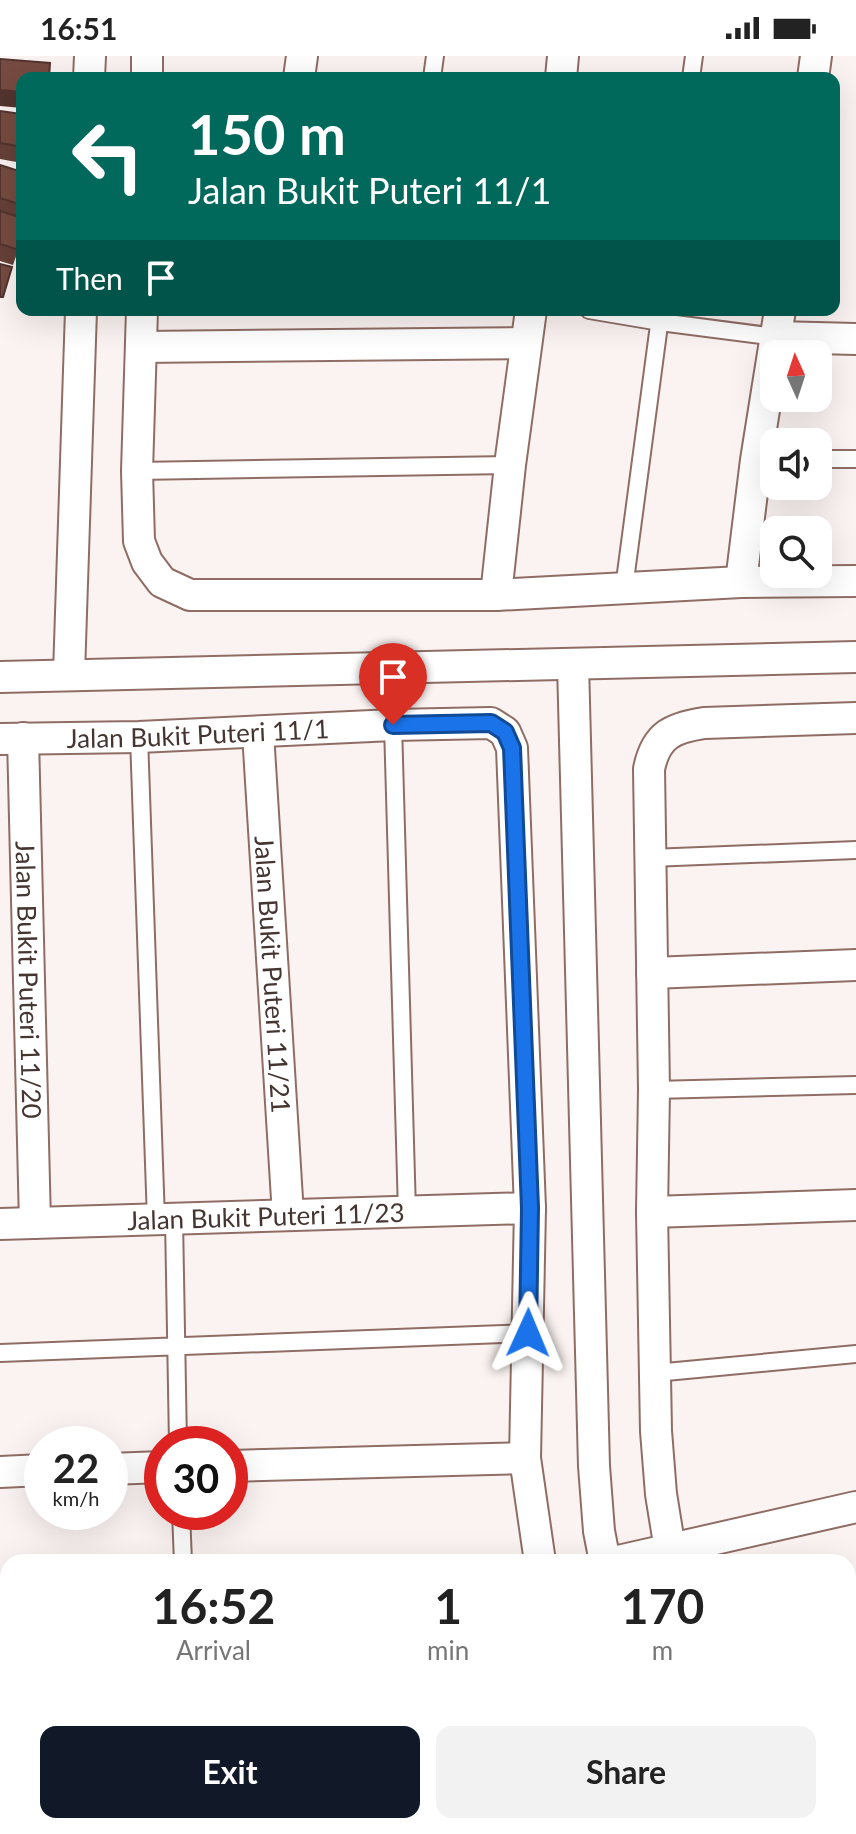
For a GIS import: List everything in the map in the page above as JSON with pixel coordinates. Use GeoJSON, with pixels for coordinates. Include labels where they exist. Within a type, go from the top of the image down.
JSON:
{"type":"FeatureCollection","features":[{"type":"Feature","properties":{"kind":"street"},"geometry":{"type":"LineString","coordinates":[[69,674],[81,316]]}},
{"type":"Feature","properties":{"kind":"street"},"geometry":{"type":"LineString","coordinates":[[142,316],[137,471],[139,541],[147,562],[162,582],[190,595],[496,595],[741,582],[856,581]]}},
{"type":"Feature","properties":{"kind":"street"},"geometry":{"type":"LineString","coordinates":[[496,595],[530,316]]}},
{"type":"Feature","properties":{"kind":"street"},"geometry":{"type":"LineString","coordinates":[[768,428],[778,324],[856,339]]}},
{"type":"Feature","properties":{"kind":"street"},"geometry":{"type":"LineString","coordinates":[[141,347],[526,343]]}},
{"type":"Feature","properties":{"kind":"street"},"geometry":{"type":"LineString","coordinates":[[741,582],[760,485]]}},
{"type":"Feature","properties":{"kind":"street"},"geometry":{"type":"LineString","coordinates":[[0,677],[856,657]]}},
{"type":"Feature","properties":{"kind":"street"},"geometry":{"type":"LineString","coordinates":[[573,664],[594,1466],[603,1554]]}},
{"type":"Feature","properties":{"kind":"street"},"geometry":{"type":"LineString","coordinates":[[670,1554],[661,1494],[655,1373],[649,769],[652,754],[658,742],[684,726],[856,718]]}},
{"type":"Feature","properties":{"kind":"street","name":"Jalan Bukit Puteri 11/1"},"geometry":{"type":"LineString","coordinates":[[12,739],[491,723],[505,732],[512,748],[530,1208]]}},
{"type":"Feature","properties":{"kind":"street","name":"Jalan Bukit Puteri 11/21"},"geometry":{"type":"LineString","coordinates":[[258,733],[288,1215]]}},
{"type":"Feature","properties":{"kind":"street","name":"Jalan Bukit Puteri 11/20"},"geometry":{"type":"LineString","coordinates":[[12,739],[35,1223]]}},
{"type":"Feature","properties":{"kind":"street"},"geometry":{"type":"LineString","coordinates":[[652,973],[856,965]]}},
{"type":"Feature","properties":{"kind":"street"},"geometry":{"type":"LineString","coordinates":[[652,1212],[856,1205]]}},
{"type":"Feature","properties":{"kind":"street"},"geometry":{"type":"LineString","coordinates":[[530,1208],[525,1458],[539,1554]]}},
{"type":"Feature","properties":{"kind":"street","name":"Jalan Bukit Puteri 11/23"},"geometry":{"type":"LineString","coordinates":[[0,1224],[530,1208]]}},
{"type":"Feature","properties":{"kind":"street"},"geometry":{"type":"LineString","coordinates":[[248,1466],[525,1458]]}},
{"type":"Feature","properties":{"kind":"street"},"geometry":{"type":"LineString","coordinates":[[0,1472],[24,1471]]}},
{"type":"Feature","properties":{"kind":"street"},"geometry":{"type":"LineString","coordinates":[[674,1554],[856,1507]]}},
{"type":"Feature","properties":{"kind":"lane"},"geometry":{"type":"LineString","coordinates":[[624,588],[660,316],[778,324]]}},
{"type":"Feature","properties":{"kind":"lane"},"geometry":{"type":"LineString","coordinates":[[832,459],[856,459]]}},
{"type":"Feature","properties":{"kind":"lane"},"geometry":{"type":"LineString","coordinates":[[137,471],[510,465]]}},
{"type":"Feature","properties":{"kind":"lane"},"geometry":{"type":"LineString","coordinates":[[393,725],[407,1212]]}},
{"type":"Feature","properties":{"kind":"lane"},"geometry":{"type":"LineString","coordinates":[[139,737],[165,1219],[176,1347],[178,1426]]}},
{"type":"Feature","properties":{"kind":"lane"},"geometry":{"type":"LineString","coordinates":[[650,858],[856,850]]}},
{"type":"Feature","properties":{"kind":"lane"},"geometry":{"type":"LineString","coordinates":[[654,1090],[856,1085]]}},
{"type":"Feature","properties":{"kind":"lane"},"geometry":{"type":"LineString","coordinates":[[0,1353],[528,1333]]}},
{"type":"Feature","properties":{"kind":"lane"},"geometry":{"type":"LineString","coordinates":[[655,1373],[856,1354]]}},
{"type":"Feature","properties":{"kind":"lane"},"geometry":{"type":"LineString","coordinates":[[182,1530],[183,1554]]}},
{"type":"Feature","properties":{"kind":"building"},"geometry":{"type":"Polygon","coordinates":[[[0,59],[50,63],[49,72],[16,72],[16,91],[0,90],[0,59]]]}},
{"type":"Feature","properties":{"kind":"building"},"geometry":{"type":"Polygon","coordinates":[[[0,111],[16,113],[16,146],[0,143],[0,111]]]}},
{"type":"Feature","properties":{"kind":"building"},"geometry":{"type":"Polygon","coordinates":[[[0,165],[16,170],[16,203],[0,198],[0,165]]]}},
{"type":"Feature","properties":{"kind":"building"},"geometry":{"type":"Polygon","coordinates":[[[0,211],[16,216],[16,249],[0,244],[0,211]]]}},
{"type":"Feature","properties":{"kind":"building"},"geometry":{"type":"Polygon","coordinates":[[[0,264],[12,267],[3,297],[0,297],[0,264]]]}},
{"type":"Feature","properties":{"kind":"route"},"geometry":{"type":"LineString","coordinates":[[393,725],[491,723],[505,732],[512,748],[530,1208],[528,1333]]}}]}
